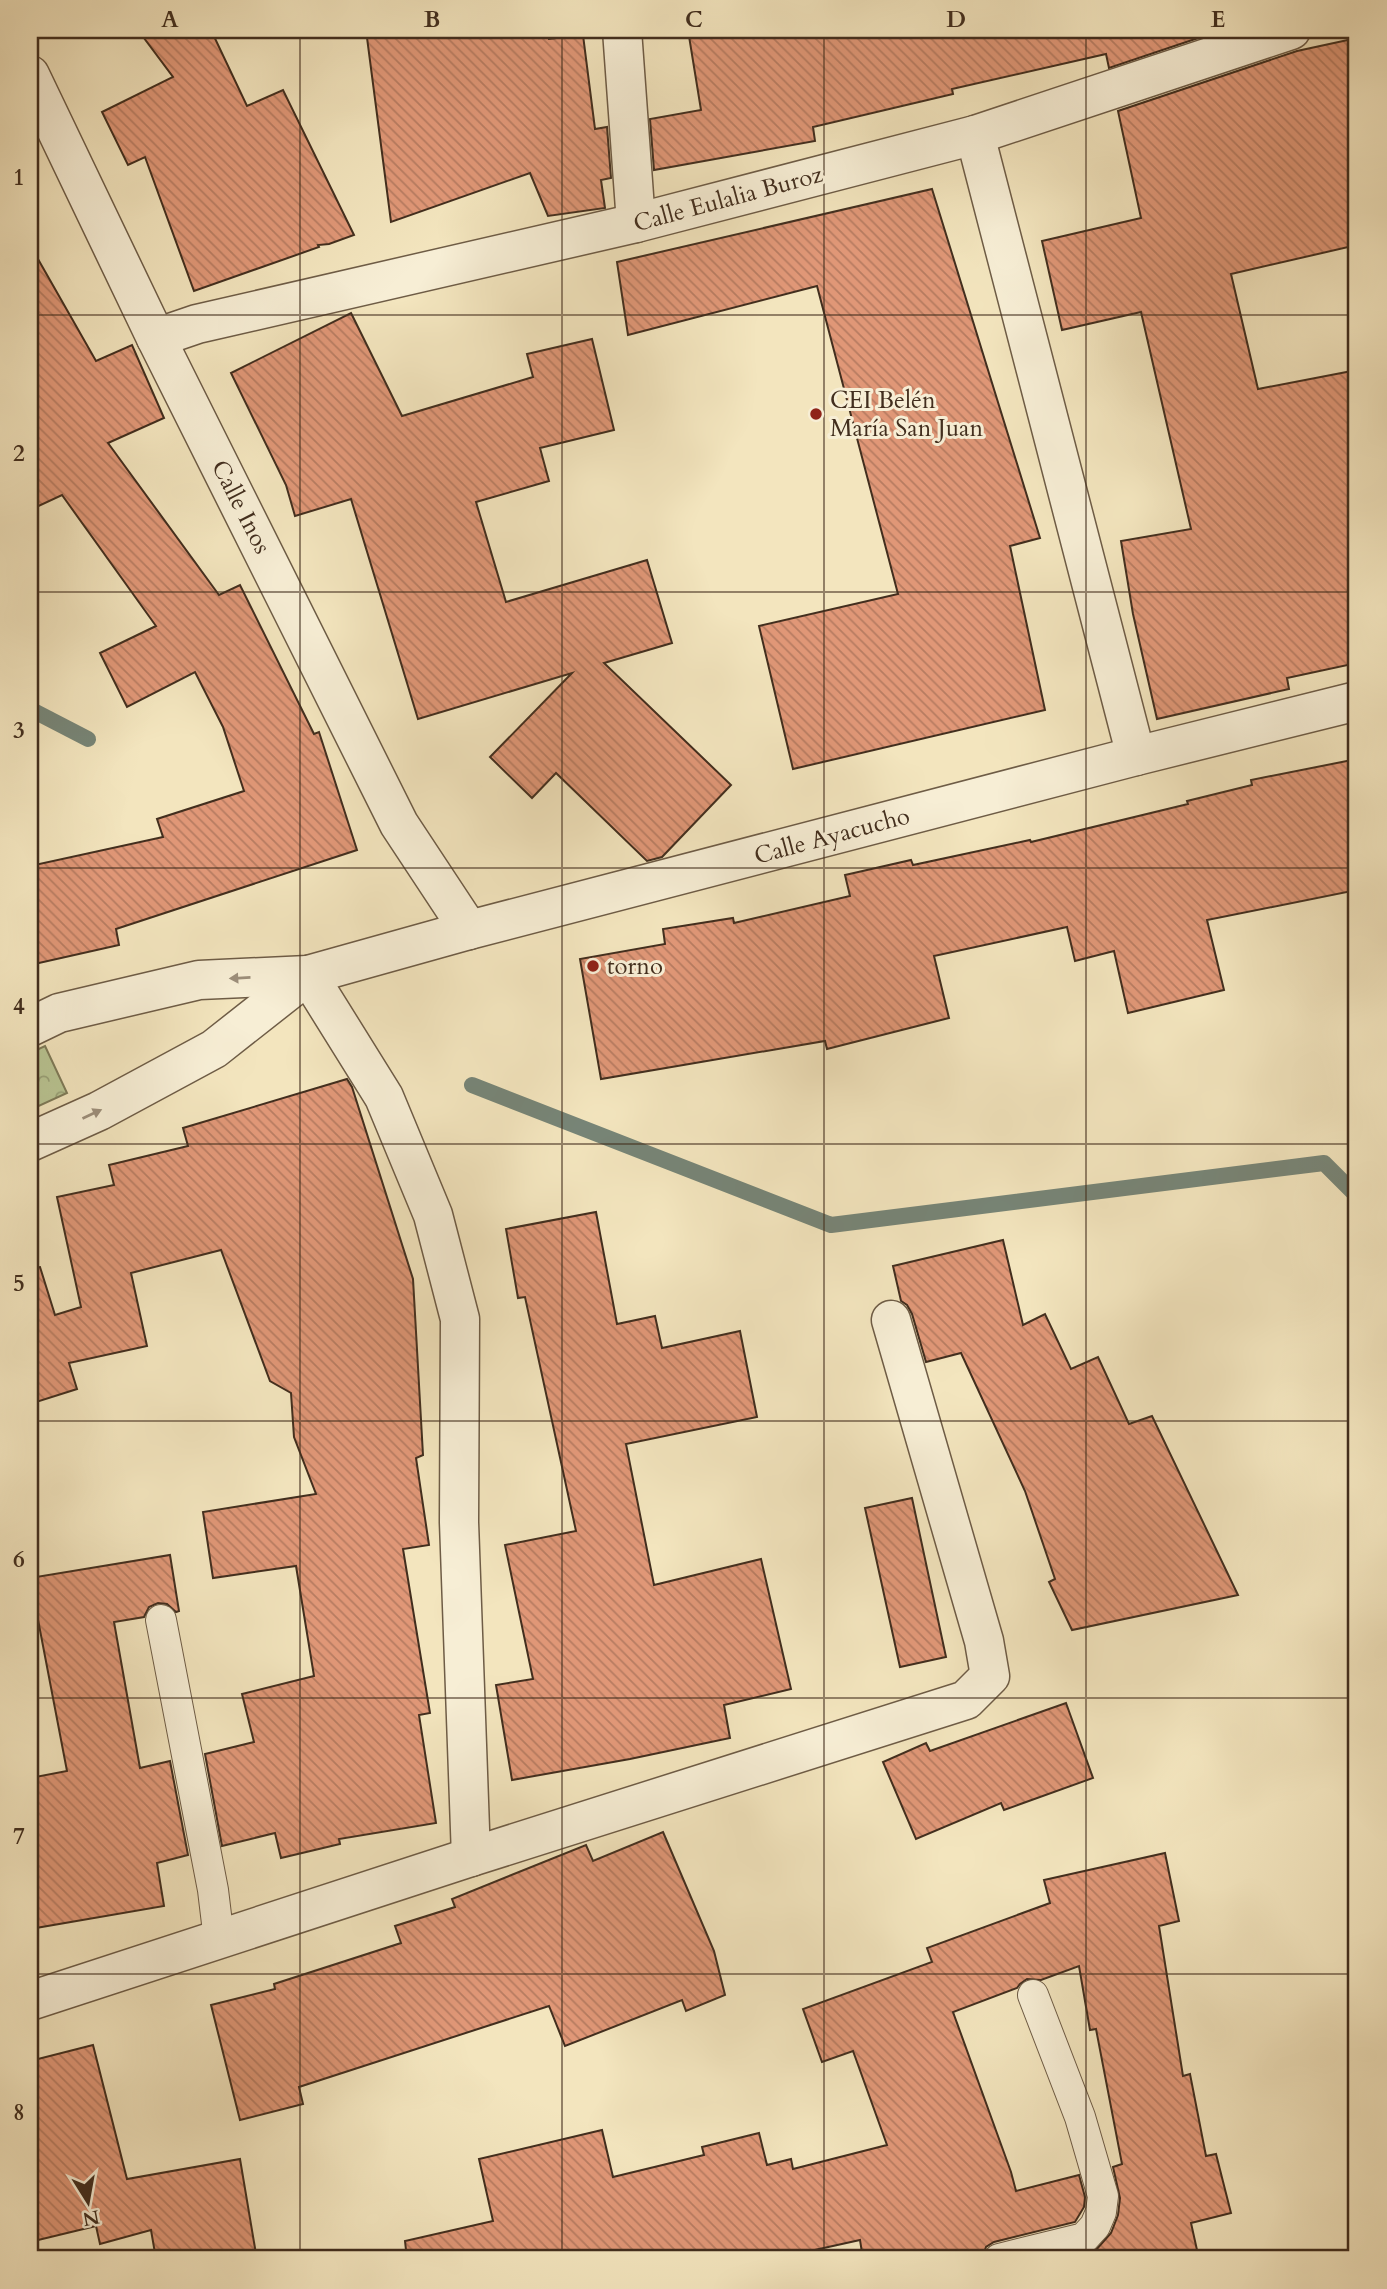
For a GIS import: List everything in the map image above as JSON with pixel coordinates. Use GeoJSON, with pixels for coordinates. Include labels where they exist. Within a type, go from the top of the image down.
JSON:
{"type":"FeatureCollection","features":[{"type":"Feature","properties":{"kind":"street"},"geometry":{"type":"LineString","coordinates":[[622,30],[636,223]]}},
{"type":"Feature","properties":{"kind":"street","name":"Calle Eulalia Buroz"},"geometry":{"type":"LineString","coordinates":[[156,338],[197,324],[636,223],[975,135],[1291,30]]}},
{"type":"Feature","properties":{"kind":"street","name":"Calle Inos"},"geometry":{"type":"LineString","coordinates":[[30,75],[156,338],[399,824],[469,930]]}},
{"type":"Feature","properties":{"kind":"street"},"geometry":{"type":"LineString","coordinates":[[975,135],[1136,756]]}},
{"type":"Feature","properties":{"kind":"street","name":"Calle Ayacucho"},"geometry":{"type":"LineString","coordinates":[[308,975],[469,930],[1357,701]]}},
{"type":"Feature","properties":{"kind":"street"},"geometry":{"type":"LineString","coordinates":[[30,1027],[59,1013],[200,980],[308,975]]}},
{"type":"Feature","properties":{"kind":"street"},"geometry":{"type":"LineString","coordinates":[[30,1142],[99,1111],[214,1048],[308,975]]}},
{"type":"Feature","properties":{"kind":"street"},"geometry":{"type":"LineString","coordinates":[[308,975],[384,1097],[433,1215],[460,1319],[459,1521],[471,1857]]}},
{"type":"Feature","properties":{"kind":"street"},"geometry":{"type":"LineString","coordinates":[[30,2001],[966,1700],[990,1676],[984,1641],[891,1320]]}},
{"type":"Feature","properties":{"kind":"lane"},"geometry":{"type":"LineString","coordinates":[[161,1620],[213,1890],[219,1940]]}},
{"type":"Feature","properties":{"kind":"lane"},"geometry":{"type":"LineString","coordinates":[[999,2259],[1084,2238],[1098,2219],[1103,2196],[1080,2117],[1032,1995]]}},
{"type":"Feature","properties":{"kind":"green space"},"geometry":{"type":"Polygon","coordinates":[[[45,1046],[67,1093],[30,1110],[30,1053],[45,1046]]]}},
{"type":"Feature","properties":{"kind":"building"},"geometry":{"type":"Polygon","coordinates":[[[138,30],[211,30],[247,106],[283,90],[354,235],[318,245],[319,247],[194,291],[145,157],[128,165],[102,112],[173,77],[138,30]]]}},
{"type":"Feature","properties":{"kind":"building"},"geometry":{"type":"Polygon","coordinates":[[[366,30],[548,30],[549,39],[583,35],[595,129],[607,127],[611,178],[601,180],[605,208],[548,216],[530,173],[391,222],[366,30]]]}},
{"type":"Feature","properties":{"kind":"building"},"geometry":{"type":"Polygon","coordinates":[[[688,30],[1222,30],[1109,68],[1106,54],[952,89],[953,94],[813,127],[815,141],[654,170],[650,119],[701,110],[688,30]]]}},
{"type":"Feature","properties":{"kind":"building"},"geometry":{"type":"Polygon","coordinates":[[[1357,38],[1357,245],[1231,274],[1258,389],[1357,370],[1357,663],[1287,678],[1289,689],[1157,719],[1133,614],[1121,541],[1191,529],[1141,312],[1062,330],[1042,241],[1141,218],[1118,111],[1297,51],[1357,38]]]}},
{"type":"Feature","properties":{"kind":"building"},"geometry":{"type":"Polygon","coordinates":[[[932,189],[1040,538],[1010,546],[1045,710],[793,769],[759,626],[898,594],[817,286],[628,335],[617,262],[932,189]]]}},
{"type":"Feature","properties":{"kind":"building"},"geometry":{"type":"Polygon","coordinates":[[[30,245],[96,361],[132,345],[164,418],[108,443],[219,595],[240,585],[314,734],[319,732],[357,850],[116,929],[119,945],[30,965],[30,866],[163,837],[157,819],[244,791],[223,727],[195,672],[127,707],[100,653],[156,626],[62,495],[30,510],[30,245]]]}},
{"type":"Feature","properties":{"kind":"building"},"geometry":{"type":"Polygon","coordinates":[[[351,313],[402,416],[533,377],[527,354],[592,339],[614,430],[540,448],[549,481],[476,502],[506,602],[647,560],[672,643],[604,663],[731,785],[662,857],[647,861],[556,773],[532,798],[490,757],[572,673],[418,719],[351,499],[295,516],[286,485],[231,373],[351,313]]]}},
{"type":"Feature","properties":{"kind":"building"},"geometry":{"type":"Polygon","coordinates":[[[1357,759],[1357,890],[1207,920],[1224,990],[1128,1013],[1114,951],[1075,961],[1067,927],[934,956],[949,1018],[827,1049],[825,1041],[601,1079],[580,959],[665,944],[663,929],[733,918],[734,923],[850,896],[845,875],[911,860],[913,865],[1030,840],[1031,842],[1188,804],[1187,801],[1252,785],[1251,780],[1357,759]]]}},
{"type":"Feature","properties":{"kind":"building"},"geometry":{"type":"Polygon","coordinates":[[[347,1079],[352,1087],[413,1279],[423,1455],[416,1458],[429,1545],[403,1549],[430,1713],[419,1715],[436,1823],[339,1839],[340,1844],[281,1858],[275,1833],[222,1846],[205,1754],[254,1742],[242,1694],[314,1676],[296,1566],[213,1578],[203,1512],[316,1494],[294,1437],[291,1393],[270,1381],[221,1250],[131,1273],[147,1346],[69,1363],[77,1389],[30,1404],[30,1268],[40,1267],[55,1315],[81,1307],[57,1197],[114,1185],[109,1165],[188,1146],[183,1128],[347,1079]]]}},
{"type":"Feature","properties":{"kind":"building"},"geometry":{"type":"Polygon","coordinates":[[[596,1212],[617,1324],[655,1316],[662,1348],[740,1331],[757,1417],[626,1444],[654,1585],[761,1559],[791,1689],[724,1705],[730,1738],[512,1780],[496,1685],[533,1679],[505,1545],[576,1531],[525,1297],[518,1298],[506,1229],[596,1212]]]}},
{"type":"Feature","properties":{"kind":"building"},"geometry":{"type":"Polygon","coordinates":[[[1003,1240],[1023,1325],[1045,1314],[1071,1369],[1098,1357],[1129,1424],[1152,1416],[1238,1595],[1072,1630],[1049,1582],[1055,1579],[1025,1491],[961,1353],[926,1362],[912,1314],[901,1301],[893,1266],[1003,1240]]]}},
{"type":"Feature","properties":{"kind":"building"},"geometry":{"type":"Polygon","coordinates":[[[912,1498],[946,1657],[900,1667],[865,1508],[912,1498]]]}},
{"type":"Feature","properties":{"kind":"building"},"geometry":{"type":"Polygon","coordinates":[[[170,1555],[179,1611],[176,1612],[167,1604],[158,1603],[149,1607],[144,1617],[114,1622],[140,1768],[170,1761],[188,1855],[157,1863],[164,1906],[30,1929],[30,1778],[67,1771],[30,1578],[170,1555]]]}},
{"type":"Feature","properties":{"kind":"building"},"geometry":{"type":"Polygon","coordinates":[[[1066,1703],[1093,1778],[1004,1810],[1001,1803],[916,1839],[883,1762],[926,1743],[930,1751],[1066,1703]]]}},
{"type":"Feature","properties":{"kind":"building"},"geometry":{"type":"Polygon","coordinates":[[[663,1832],[714,1951],[725,1995],[686,2011],[682,2000],[565,2046],[549,2006],[299,2087],[303,2104],[240,2120],[211,2005],[275,1989],[274,1984],[401,1943],[395,1926],[455,1907],[452,1899],[586,1845],[593,1861],[663,1832]]]}},
{"type":"Feature","properties":{"kind":"building"},"geometry":{"type":"Polygon","coordinates":[[[1165,1853],[1179,1921],[1159,1926],[1183,2076],[1190,2074],[1206,2156],[1216,2154],[1231,2213],[1191,2223],[1199,2259],[1071,2259],[1096,2250],[1111,2233],[1118,2215],[1120,2198],[1113,2167],[1122,2164],[1096,2029],[1090,2030],[1079,1966],[1041,1980],[1027,1979],[1017,1988],[953,2012],[1016,2191],[1079,2175],[1085,2197],[1084,2207],[1075,2222],[994,2242],[986,2247],[982,2259],[863,2259],[860,2240],[774,2259],[407,2259],[405,2241],[493,2221],[479,2159],[602,2130],[613,2177],[704,2155],[702,2147],[759,2133],[767,2165],[791,2159],[793,2169],[887,2145],[853,2051],[822,2062],[803,2009],[932,1962],[927,1948],[1050,1903],[1044,1880],[1165,1853]]]}},
{"type":"Feature","properties":{"kind":"building"},"geometry":{"type":"Polygon","coordinates":[[[93,2045],[127,2179],[240,2159],[256,2254],[226,2259],[156,2259],[151,2230],[100,2244],[96,2226],[30,2242],[30,2061],[93,2045]]]}},
{"type":"Feature","properties":{"kind":"waterway"},"geometry":{"type":"LineString","coordinates":[[30,709],[88,739]]}},
{"type":"Feature","properties":{"kind":"waterway"},"geometry":{"type":"LineString","coordinates":[[472,1085],[831,1225],[1324,1163],[1357,1196]]}},
{"type":"Feature","properties":{"kind":"place","name":"CEI Belén María San Juan"},"geometry":{"type":"Point","coordinates":[816,414]}},
{"type":"Feature","properties":{"kind":"place","name":"torno"},"geometry":{"type":"Point","coordinates":[593,966]}}]}
